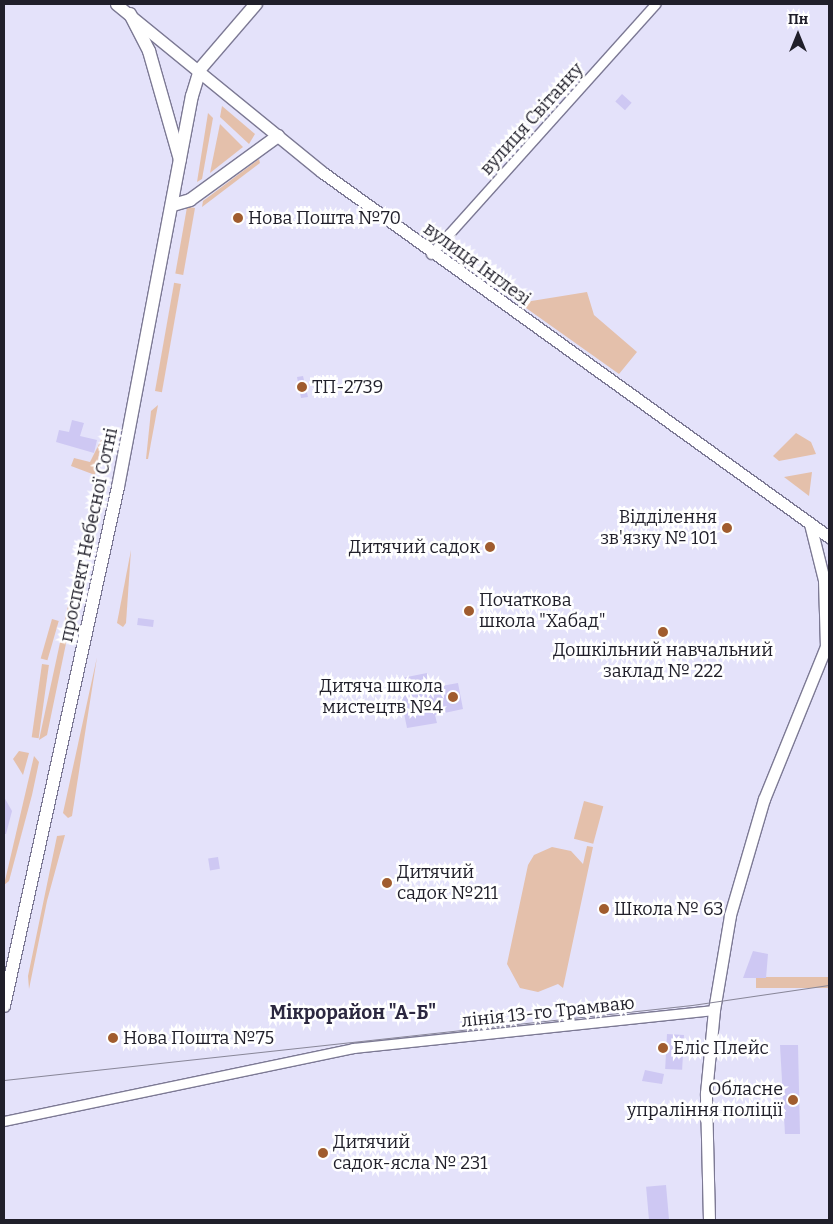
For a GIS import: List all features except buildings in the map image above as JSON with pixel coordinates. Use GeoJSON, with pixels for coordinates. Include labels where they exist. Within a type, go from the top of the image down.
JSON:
{"type":"FeatureCollection","features":[{"type":"Feature","properties":{"kind":"main road","name":"вулиця Інглезі"},"geometry":{"type":"LineString","coordinates":[[116,4],[200,69],[278,136],[431,254],[829,537]]}},
{"type":"Feature","properties":{"kind":"main road"},"geometry":{"type":"LineString","coordinates":[[200,69],[256,4]]}},
{"type":"Feature","properties":{"kind":"main road"},"geometry":{"type":"LineString","coordinates":[[130,14],[149,51],[181,161]]}},
{"type":"Feature","properties":{"kind":"main road","name":"проспект Небесної Сотні"},"geometry":{"type":"LineString","coordinates":[[4,1006],[118,487],[200,69]]}},
{"type":"Feature","properties":{"kind":"main road"},"geometry":{"type":"LineString","coordinates":[[173,205],[190,200],[278,136]]}},
{"type":"Feature","properties":{"kind":"main road"},"geometry":{"type":"LineString","coordinates":[[709,1220],[706,1093],[714,1010],[746,853],[828,643],[824,580],[810,524]]}},
{"type":"Feature","properties":{"kind":"street","name":"вулиця Світанку"},"geometry":{"type":"LineString","coordinates":[[431,254],[655,4]]}},
{"type":"Feature","properties":{"kind":"street","name":"лінія 13-го Трамваю"},"geometry":{"type":"LineString","coordinates":[[4,1121],[353,1048],[714,1010]]}},
{"type":"Feature","properties":{"kind":"shaded area"},"geometry":{"type":"Polygon","coordinates":[[[222,106],[255,134],[249,144],[220,117],[222,106]]]}},
{"type":"Feature","properties":{"kind":"shaded area"},"geometry":{"type":"Polygon","coordinates":[[[208,113],[213,118],[202,179],[197,182],[208,113]]]}},
{"type":"Feature","properties":{"kind":"shaded area"},"geometry":{"type":"Polygon","coordinates":[[[220,124],[243,147],[210,173],[220,124]]]}},
{"type":"Feature","properties":{"kind":"shaded area"},"geometry":{"type":"Polygon","coordinates":[[[259,159],[260,163],[202,207],[203,201],[259,159]]]}},
{"type":"Feature","properties":{"kind":"shaded area"},"geometry":{"type":"Polygon","coordinates":[[[187,207],[195,208],[183,275],[175,274],[187,207]]]}},
{"type":"Feature","properties":{"kind":"shaded area"},"geometry":{"type":"Polygon","coordinates":[[[174,283],[181,284],[162,392],[155,391],[174,283]]]}},
{"type":"Feature","properties":{"kind":"shaded area"},"geometry":{"type":"Polygon","coordinates":[[[587,292],[594,315],[637,352],[619,374],[519,303],[587,292]]]}},
{"type":"Feature","properties":{"kind":"shaded area"},"geometry":{"type":"Polygon","coordinates":[[[158,405],[148,459],[146,459],[151,411],[158,405]]]}},
{"type":"Feature","properties":{"kind":"shaded area"},"geometry":{"type":"Polygon","coordinates":[[[796,433],[811,442],[816,454],[779,461],[773,456],[796,433]]]}},
{"type":"Feature","properties":{"kind":"shaded area"},"geometry":{"type":"Polygon","coordinates":[[[103,436],[95,475],[71,466],[74,458],[90,462],[103,436]]]}},
{"type":"Feature","properties":{"kind":"shaded area"},"geometry":{"type":"Polygon","coordinates":[[[812,472],[809,496],[784,477],[812,472]]]}},
{"type":"Feature","properties":{"kind":"shaded area"},"geometry":{"type":"Polygon","coordinates":[[[131,550],[126,623],[123,627],[117,623],[131,550]]]}},
{"type":"Feature","properties":{"kind":"shaded area"},"geometry":{"type":"Polygon","coordinates":[[[72,587],[74,605],[47,735],[39,740],[72,587]]]}},
{"type":"Feature","properties":{"kind":"shaded area"},"geometry":{"type":"Polygon","coordinates":[[[52,619],[59,621],[47,660],[41,658],[52,619]]]}},
{"type":"Feature","properties":{"kind":"shaded area"},"geometry":{"type":"Polygon","coordinates":[[[97,657],[72,816],[68,818],[63,813],[97,657]]]}},
{"type":"Feature","properties":{"kind":"shaded area"},"geometry":{"type":"Polygon","coordinates":[[[42,664],[49,665],[39,738],[32,737],[42,664]]]}},
{"type":"Feature","properties":{"kind":"shaded area"},"geometry":{"type":"Polygon","coordinates":[[[19,751],[29,753],[23,775],[13,759],[19,751]]]}},
{"type":"Feature","properties":{"kind":"shaded area"},"geometry":{"type":"Polygon","coordinates":[[[34,756],[39,762],[32,795],[9,881],[4,885],[34,756]]]}},
{"type":"Feature","properties":{"kind":"shaded area"},"geometry":{"type":"Polygon","coordinates":[[[584,801],[603,806],[593,844],[574,839],[584,801]]]}},
{"type":"Feature","properties":{"kind":"shaded area"},"geometry":{"type":"Polygon","coordinates":[[[65,835],[47,901],[29,989],[28,976],[57,836],[65,835]]]}},
{"type":"Feature","properties":{"kind":"shaded area"},"geometry":{"type":"Polygon","coordinates":[[[587,846],[593,847],[563,988],[558,984],[538,992],[520,988],[507,964],[528,865],[534,855],[552,847],[571,851],[583,864],[587,846]]]}},
{"type":"Feature","properties":{"kind":"shaded area"},"geometry":{"type":"Polygon","coordinates":[[[756,977],[829,977],[829,988],[756,988],[756,977]]]}},
{"type":"Feature","properties":{"kind":"tram line"},"geometry":{"type":"LineString","coordinates":[[4,1080],[692,1005],[829,985]]}},
{"type":"Feature","properties":{"kind":"place","name":"Нова Пошта №70"},"geometry":{"type":"Point","coordinates":[238,218]}},
{"type":"Feature","properties":{"kind":"place","name":"ТП-2739"},"geometry":{"type":"Point","coordinates":[302,387]}},
{"type":"Feature","properties":{"kind":"place","name":"Відділення зв'язку № 101"},"geometry":{"type":"Point","coordinates":[727,528]}},
{"type":"Feature","properties":{"kind":"place","name":"Дитячий садок"},"geometry":{"type":"Point","coordinates":[490,547]}},
{"type":"Feature","properties":{"kind":"place","name":"Початкова школа \"Хабад\""},"geometry":{"type":"Point","coordinates":[469,611]}},
{"type":"Feature","properties":{"kind":"place","name":"Дошкільний навчальний заклад № 222"},"geometry":{"type":"Point","coordinates":[663,632]}},
{"type":"Feature","properties":{"kind":"place","name":"Дитяча школа мистецтв №4"},"geometry":{"type":"Point","coordinates":[453,697]}},
{"type":"Feature","properties":{"kind":"place","name":"Дитячий садок №211"},"geometry":{"type":"Point","coordinates":[387,883]}},
{"type":"Feature","properties":{"kind":"place","name":"Школа № 63"},"geometry":{"type":"Point","coordinates":[604,909]}},
{"type":"Feature","properties":{"kind":"place","name":"Нова Пошта №75"},"geometry":{"type":"Point","coordinates":[113,1038]}},
{"type":"Feature","properties":{"kind":"place","name":"Еліс Плейс"},"geometry":{"type":"Point","coordinates":[663,1048]}},
{"type":"Feature","properties":{"kind":"place","name":"Обласне упраління поліції"},"geometry":{"type":"Point","coordinates":[793,1100]}},
{"type":"Feature","properties":{"kind":"place","name":"Дитячий садок-ясла № 231"},"geometry":{"type":"Point","coordinates":[323,1153]}},
{"type":"Feature","properties":{"kind":"district","name":"Мікрорайон \"А-Б\""},"geometry":{"type":"Point","coordinates":[353,1013]}}]}
